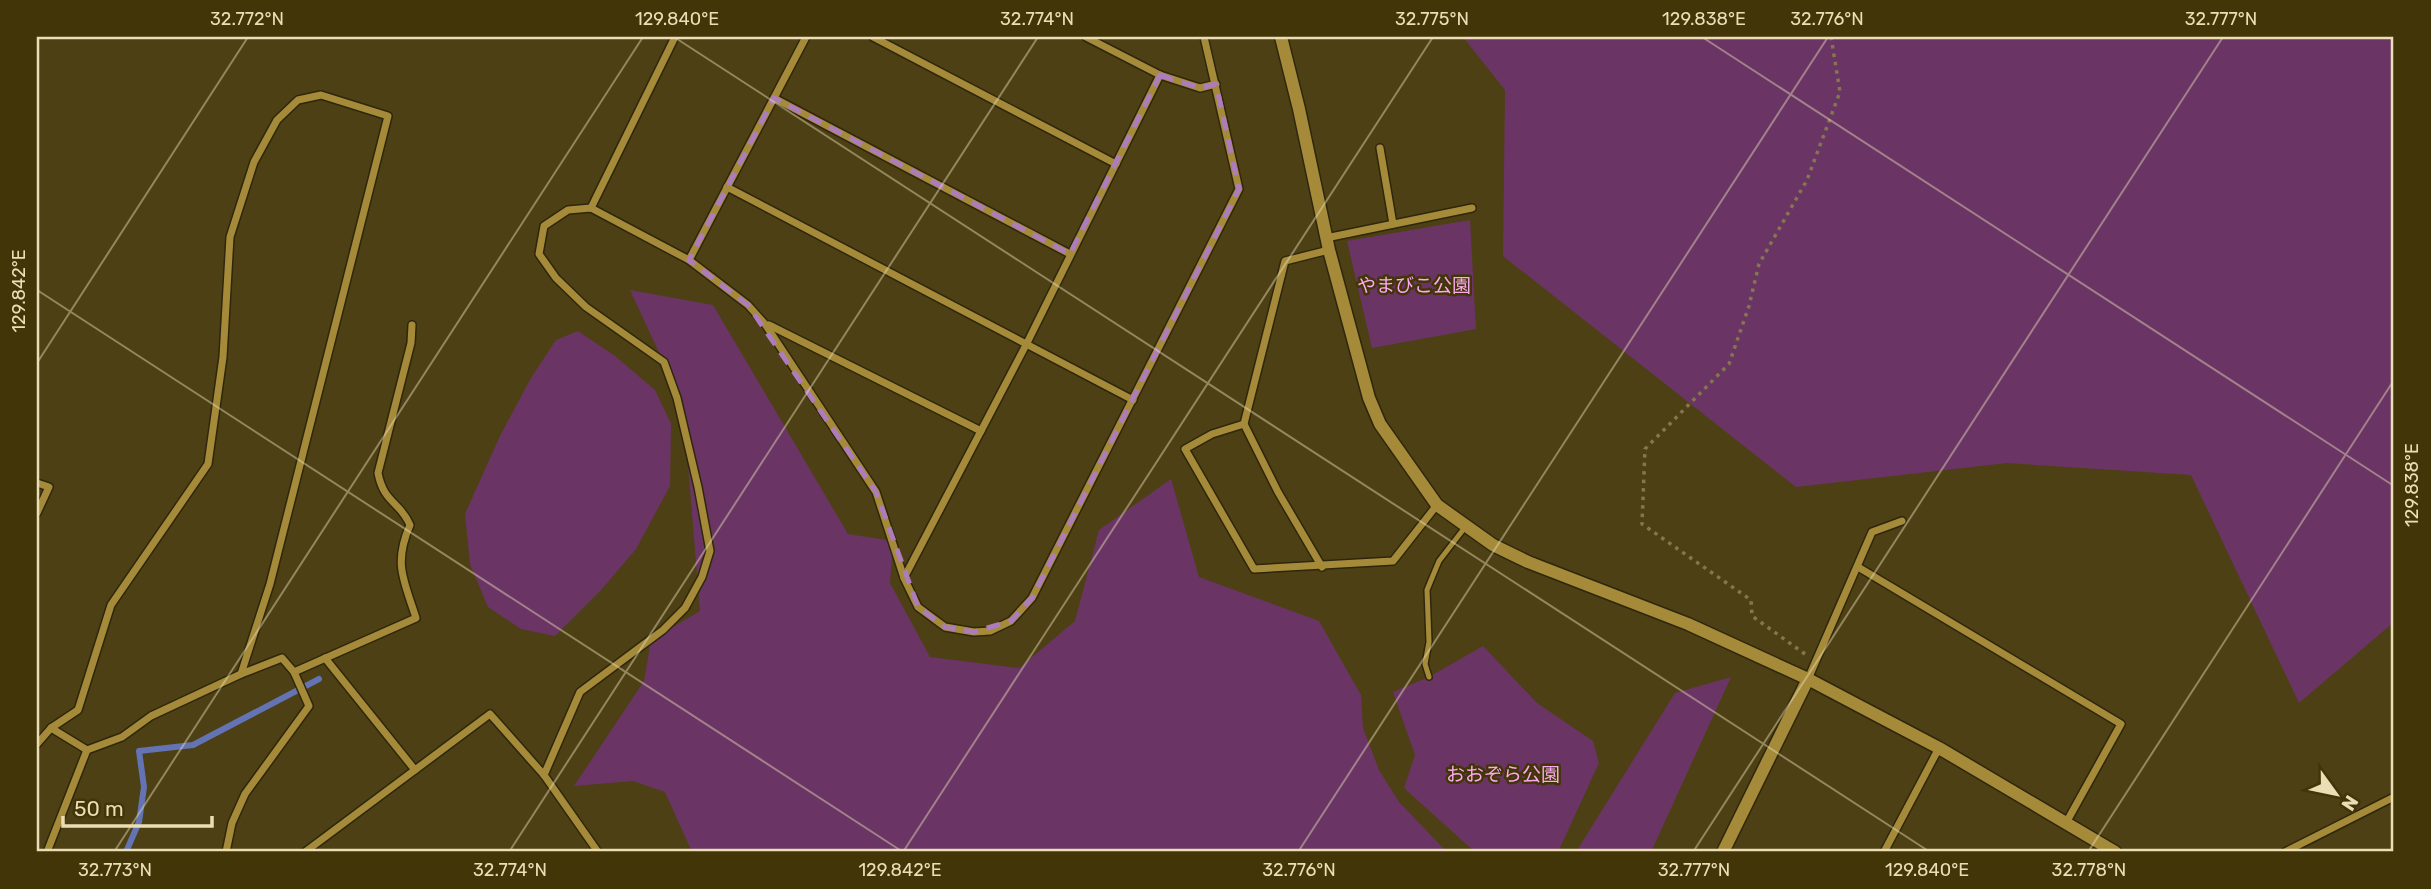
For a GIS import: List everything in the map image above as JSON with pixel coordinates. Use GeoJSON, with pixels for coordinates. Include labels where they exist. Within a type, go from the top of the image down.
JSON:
{"type":"FeatureCollection","features":[{"type":"Feature","properties":{"kind":"street"},"geometry":{"type":"LineString","coordinates":[[591,208],[676,37]]}},
{"type":"Feature","properties":{"kind":"street"},"geometry":{"type":"LineString","coordinates":[[689,260],[806,37]]}},
{"type":"Feature","properties":{"kind":"street"},"geometry":{"type":"LineString","coordinates":[[873,37],[1116,164]]}},
{"type":"Feature","properties":{"kind":"street"},"geometry":{"type":"LineString","coordinates":[[1086,37],[1160,75],[1200,88],[1216,84]]}},
{"type":"Feature","properties":{"kind":"street"},"geometry":{"type":"LineString","coordinates":[[544,775],[580,692],[663,630],[685,608],[702,578],[710,551],[677,398],[664,362],[586,307],[556,278],[539,254],[544,226],[568,210],[591,208],[689,260],[748,305],[765,324],[876,492],[904,578],[918,607],[945,627],[974,632],[990,631],[1011,621],[1032,598],[1239,189],[1204,37]]}},
{"type":"Feature","properties":{"kind":"street"},"geometry":{"type":"LineString","coordinates":[[1281,37],[1300,109],[1328,244],[1369,398],[1380,424],[1437,505],[1493,545],[1528,562],[1688,624],[1808,679],[1939,748],[2115,852]]}},
{"type":"Feature","properties":{"kind":"street"},"geometry":{"type":"LineString","coordinates":[[904,578],[1027,344],[1160,75]]}},
{"type":"Feature","properties":{"kind":"street"},"geometry":{"type":"LineString","coordinates":[[37,744],[51,728],[78,710],[111,605],[208,464],[223,357],[230,237],[254,162],[277,120],[298,100],[321,95],[388,116],[270,584],[241,674]]}},
{"type":"Feature","properties":{"kind":"street"},"geometry":{"type":"LineString","coordinates":[[774,98],[1070,254]]}},
{"type":"Feature","properties":{"kind":"street"},"geometry":{"type":"LineString","coordinates":[[1380,148],[1392,224]]}},
{"type":"Feature","properties":{"kind":"street"},"geometry":{"type":"LineString","coordinates":[[727,187],[1133,400]]}},
{"type":"Feature","properties":{"kind":"street"},"geometry":{"type":"LineString","coordinates":[[1322,567],[1278,492],[1244,424],[1285,261],[1392,224],[1472,208]]}},
{"type":"Feature","properties":{"kind":"street"},"geometry":{"type":"LineString","coordinates":[[765,324],[981,431]]}},
{"type":"Feature","properties":{"kind":"street"},"geometry":{"type":"LineString","coordinates":[[294,672],[416,618],[399,566],[402,544],[410,525],[405,514],[387,498],[378,473],[411,343],[412,325]]}},
{"type":"Feature","properties":{"kind":"street"},"geometry":{"type":"LineString","coordinates":[[1244,424],[1212,434],[1185,449],[1254,569],[1393,561],[1437,505]]}},
{"type":"Feature","properties":{"kind":"street"},"geometry":{"type":"LineString","coordinates":[[37,483],[49,488],[37,513]]}},
{"type":"Feature","properties":{"kind":"street"},"geometry":{"type":"LineString","coordinates":[[1723,852],[1808,679],[1872,532],[1902,522]]}},
{"type":"Feature","properties":{"kind":"street"},"geometry":{"type":"LineString","coordinates":[[1858,567],[2121,724],[2066,823]]}},
{"type":"Feature","properties":{"kind":"street"},"geometry":{"type":"LineString","coordinates":[[47,852],[86,750],[122,737],[151,716],[282,658],[294,672],[309,706],[245,794],[232,823],[226,852]]}},
{"type":"Feature","properties":{"kind":"street"},"geometry":{"type":"LineString","coordinates":[[325,658],[415,770]]}},
{"type":"Feature","properties":{"kind":"street"},"geometry":{"type":"LineString","coordinates":[[309,851],[490,714],[544,775],[598,852]]}},
{"type":"Feature","properties":{"kind":"street"},"geometry":{"type":"LineString","coordinates":[[51,728],[86,750]]}},
{"type":"Feature","properties":{"kind":"street"},"geometry":{"type":"LineString","coordinates":[[1884,852],[1939,748]]}},
{"type":"Feature","properties":{"kind":"street"},"geometry":{"type":"LineString","coordinates":[[2285,852],[2394,797]]}},
{"type":"Feature","properties":{"kind":"lane"},"geometry":{"type":"LineString","coordinates":[[1429,677],[1425,664],[1429,642],[1427,590],[1439,561],[1466,526]]}},
{"type":"Feature","properties":{"kind":"path"},"geometry":{"type":"LineString","coordinates":[[1816,661],[1752,616],[1751,600],[1642,524],[1645,449],[1729,364],[1749,306],[1759,264],[1807,180],[1828,128],[1840,92],[1831,37]]}},
{"type":"Feature","properties":{"kind":"highlighted area"},"geometry":{"type":"Polygon","coordinates":[[[1160,75],[1200,88],[1216,84],[1239,189],[1056,553],[1032,598],[1011,621],[974,632],[945,627],[918,607],[876,492],[748,305],[689,260],[774,98],[1070,254],[1160,75]]]}},
{"type":"Feature","properties":{"kind":"green space"},"geometry":{"type":"Polygon","coordinates":[[[1463,37],[2394,37],[2394,622],[2299,703],[2191,475],[2007,463],[1796,487],[1503,256],[1505,90],[1463,37]]]}},
{"type":"Feature","properties":{"kind":"green space","name":"やまびこ公園"},"geometry":{"type":"Polygon","coordinates":[[[1470,220],[1476,329],[1372,348],[1347,241],[1470,220]]]}},
{"type":"Feature","properties":{"kind":"green space"},"geometry":{"type":"Polygon","coordinates":[[[630,290],[713,305],[848,534],[893,541],[890,583],[930,657],[1019,668],[1075,621],[1099,530],[1171,479],[1199,577],[1319,621],[1361,695],[1363,728],[1379,770],[1399,802],[1447,852],[692,852],[665,792],[633,781],[574,786],[644,681],[651,640],[700,611],[683,404],[630,290]]]}},
{"type":"Feature","properties":{"kind":"green space"},"geometry":{"type":"Polygon","coordinates":[[[578,331],[615,356],[655,390],[671,424],[670,486],[636,549],[602,589],[555,636],[521,629],[488,607],[470,564],[465,514],[500,436],[531,378],[556,340],[578,331]]]}},
{"type":"Feature","properties":{"kind":"green space","name":"おおぞら公園"},"geometry":{"type":"Polygon","coordinates":[[[1483,646],[1537,703],[1593,741],[1599,763],[1558,852],[1475,852],[1404,788],[1415,755],[1393,692],[1429,677],[1483,646]]]}},
{"type":"Feature","properties":{"kind":"green space"},"geometry":{"type":"Polygon","coordinates":[[[1731,677],[1651,852],[1576,852],[1675,693],[1731,677]]]}},
{"type":"Feature","properties":{"kind":"waterway"},"geometry":{"type":"LineString","coordinates":[[126,852],[139,822],[144,787],[139,751],[193,745],[319,679]]}}]}
